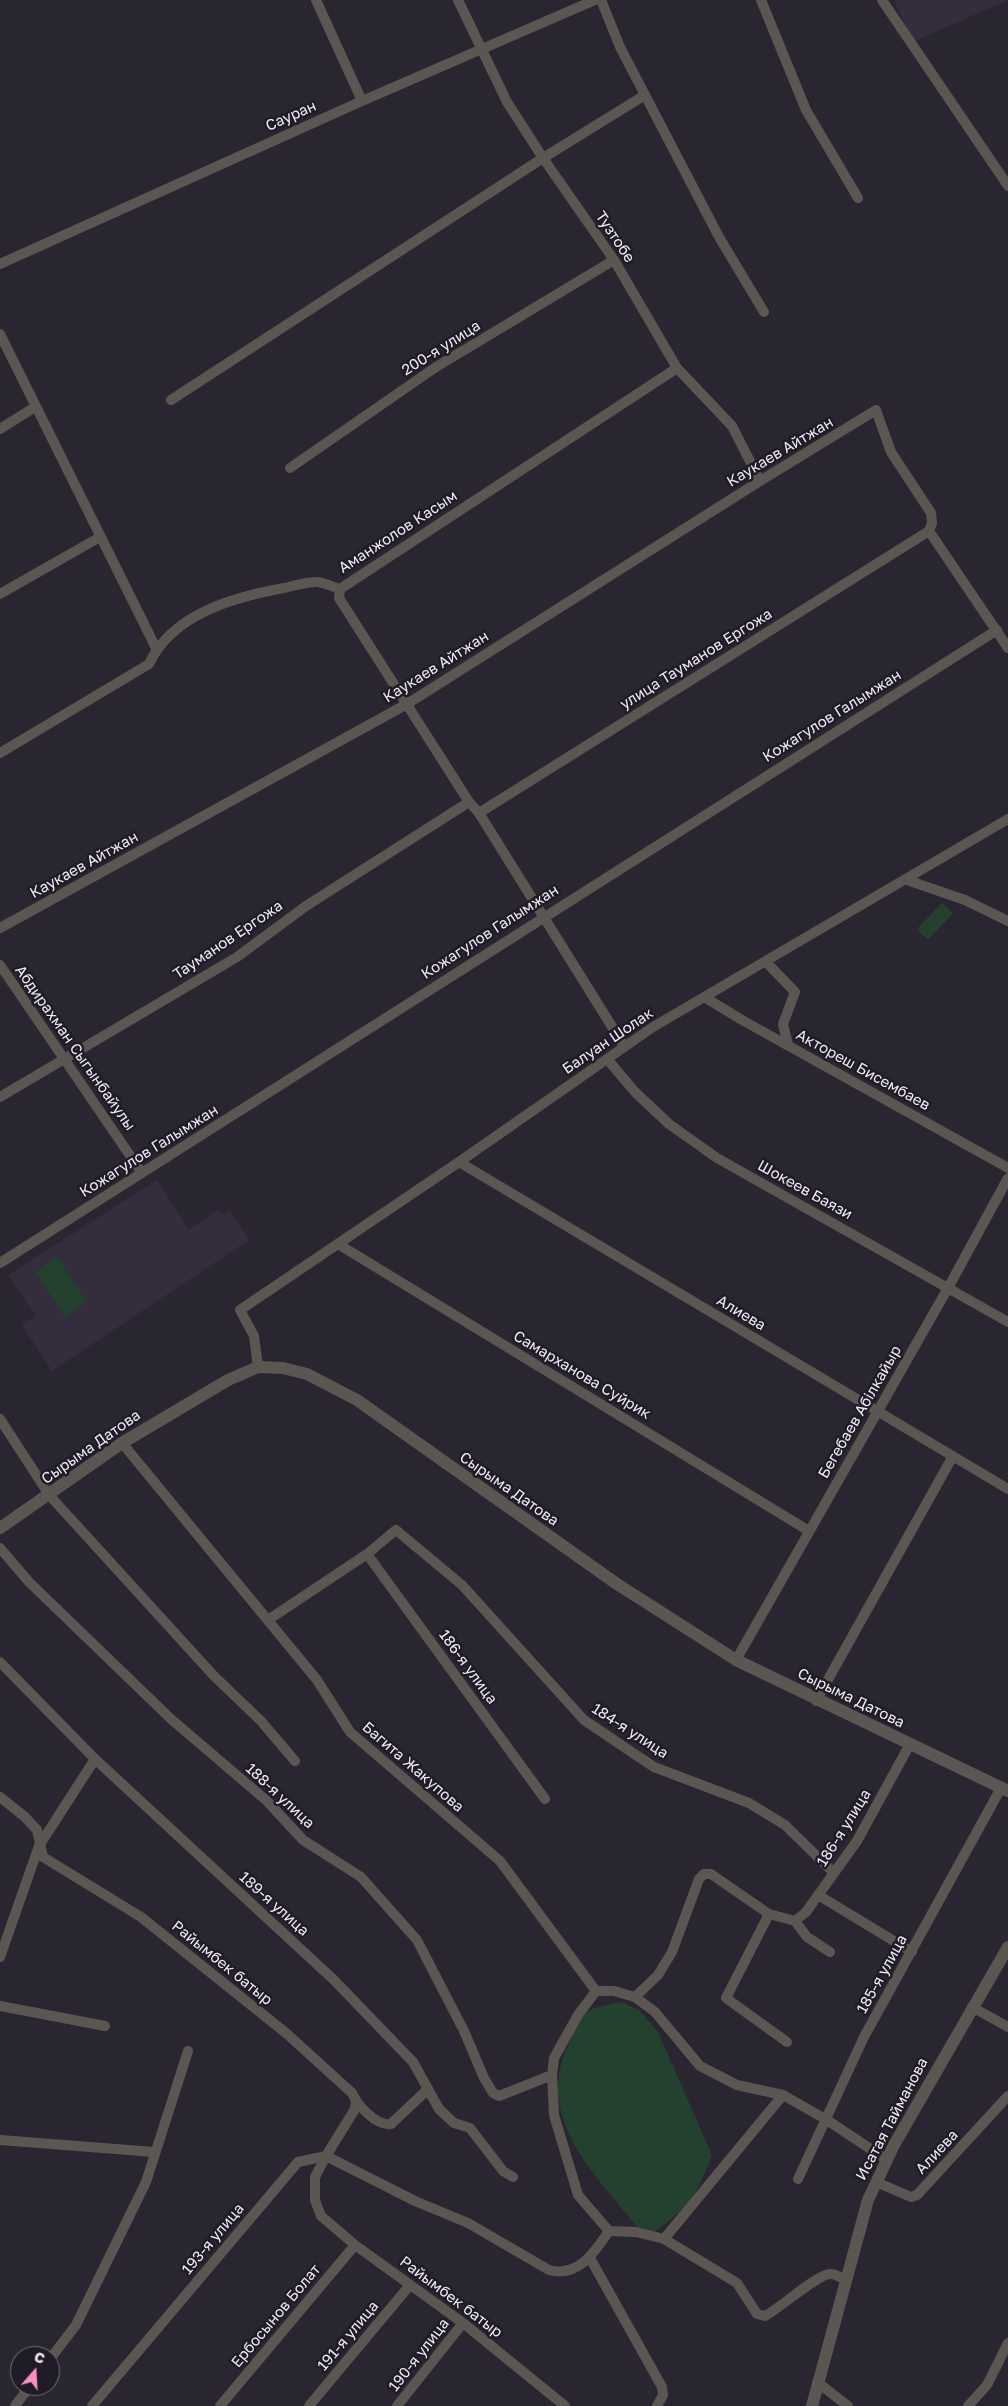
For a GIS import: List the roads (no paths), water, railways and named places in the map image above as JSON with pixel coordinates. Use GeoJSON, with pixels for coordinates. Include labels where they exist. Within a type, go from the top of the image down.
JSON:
{"type":"FeatureCollection","features":[{"type":"Feature","properties":{"kind":"street"},"geometry":{"type":"LineString","coordinates":[[316,0],[362,101]]}},
{"type":"Feature","properties":{"kind":"street","name":"Тузтобе"},"geometry":{"type":"LineString","coordinates":[[458,0],[507,102],[543,158],[614,260],[677,368],[732,426],[760,481]]}},
{"type":"Feature","properties":{"kind":"street","name":"Сауран"},"geometry":{"type":"LineString","coordinates":[[0,264],[480,48],[595,0]]}},
{"type":"Feature","properties":{"kind":"street"},"geometry":{"type":"LineString","coordinates":[[601,0],[620,46],[719,237],[764,312]]}},
{"type":"Feature","properties":{"kind":"street"},"geometry":{"type":"LineString","coordinates":[[761,0],[806,110],[858,198]]}},
{"type":"Feature","properties":{"kind":"street"},"geometry":{"type":"LineString","coordinates":[[882,0],[1008,186]]}},
{"type":"Feature","properties":{"kind":"street"},"geometry":{"type":"LineString","coordinates":[[171,400],[543,158],[646,95]]}},
{"type":"Feature","properties":{"kind":"street","name":"200-я улица"},"geometry":{"type":"LineString","coordinates":[[290,468],[436,367],[614,260]]}},
{"type":"Feature","properties":{"kind":"street"},"geometry":{"type":"LineString","coordinates":[[0,334],[156,648]]}},
{"type":"Feature","properties":{"kind":"street","name":"Аманжолов Касым"},"geometry":{"type":"LineString","coordinates":[[0,753],[149,664],[156,648],[188,621],[222,603],[252,594],[317,582],[340,589],[677,368]]}},
{"type":"Feature","properties":{"kind":"street"},"geometry":{"type":"LineString","coordinates":[[0,429],[35,407]]}},
{"type":"Feature","properties":{"kind":"street","name":"Каукаев Айтжан"},"geometry":{"type":"LineString","coordinates":[[0,928],[407,704],[876,410],[891,452],[931,512],[932,523],[929,531]]}},
{"type":"Feature","properties":{"kind":"street"},"geometry":{"type":"LineString","coordinates":[[929,531],[1008,648]]}},
{"type":"Feature","properties":{"kind":"street","name":"улица Тауманов Ергожа"},"geometry":{"type":"LineString","coordinates":[[479,813],[929,531]]}},
{"type":"Feature","properties":{"kind":"street"},"geometry":{"type":"LineString","coordinates":[[0,594],[100,537]]}},
{"type":"Feature","properties":{"kind":"street"},"geometry":{"type":"LineString","coordinates":[[340,589],[339,598],[469,802],[479,813],[624,1046]]}},
{"type":"Feature","properties":{"kind":"street","name":"Кожагулов Галымжан"},"geometry":{"type":"LineString","coordinates":[[0,1262],[997,630]]}},
{"type":"Feature","properties":{"kind":"street","name":"Тауманов Ергожа"},"geometry":{"type":"LineString","coordinates":[[0,1097],[64,1057],[101,1038],[236,956],[306,906],[469,802]]}},
{"type":"Feature","properties":{"kind":"street","name":"Балуан Шолак"},"geometry":{"type":"LineString","coordinates":[[258,1368],[254,1336],[240,1310],[458,1162],[624,1046],[1008,819]]}},
{"type":"Feature","properties":{"kind":"street"},"geometry":{"type":"LineString","coordinates":[[907,880],[965,900],[1008,921]]}},
{"type":"Feature","properties":{"kind":"street"},"geometry":{"type":"LineString","coordinates":[[766,962],[794,992],[783,1024],[788,1045]]}},
{"type":"Feature","properties":{"kind":"street","name":"Абдирахман Сыгынбайулы"},"geometry":{"type":"LineString","coordinates":[[0,965],[142,1172]]}},
{"type":"Feature","properties":{"kind":"street","name":"Актореш Бисембаев"},"geometry":{"type":"LineString","coordinates":[[704,997],[1008,1168]]}},
{"type":"Feature","properties":{"kind":"street","name":"Шокеев Баязи"},"geometry":{"type":"LineString","coordinates":[[607,1058],[634,1092],[669,1124],[717,1158],[1008,1322]]}},
{"type":"Feature","properties":{"kind":"street","name":"Алиева"},"geometry":{"type":"LineString","coordinates":[[458,1162],[1008,1489]]}},
{"type":"Feature","properties":{"kind":"street","name":"Бегебаев Абілкайыр"},"geometry":{"type":"LineString","coordinates":[[736,1660],[876,1411],[948,1288],[1008,1178]]}},
{"type":"Feature","properties":{"kind":"street","name":"Самарханова Суйрик"},"geometry":{"type":"LineString","coordinates":[[338,1244],[810,1531]]}},
{"type":"Feature","properties":{"kind":"street","name":"Сырыма Датова"},"geometry":{"type":"LineString","coordinates":[[0,1528],[50,1496],[122,1443],[202,1394],[258,1368],[283,1368],[307,1374],[357,1400],[617,1584],[736,1660],[816,1701],[1005,1790]]}},
{"type":"Feature","properties":{"kind":"street"},"geometry":{"type":"LineString","coordinates":[[1,1422],[50,1496],[214,1676],[261,1720],[295,1761]]}},
{"type":"Feature","properties":{"kind":"street","name":"Багита Жакупова"},"geometry":{"type":"LineString","coordinates":[[122,1443],[317,1680],[350,1732],[500,1861],[596,1991]]}},
{"type":"Feature","properties":{"kind":"street"},"geometry":{"type":"LineString","coordinates":[[816,1701],[953,1456]]}},
{"type":"Feature","properties":{"kind":"street","name":"184-я улица"},"geometry":{"type":"LineString","coordinates":[[367,1554],[396,1530],[462,1585],[584,1720],[654,1767],[749,1803],[785,1825],[834,1873]]}},
{"type":"Feature","properties":{"kind":"street","name":"188-я улица"},"geometry":{"type":"LineString","coordinates":[[0,1548],[29,1582],[171,1719],[267,1801],[303,1840],[362,1877],[417,1940],[464,2031],[484,2078],[493,2093],[499,2096],[552,2075]]}},
{"type":"Feature","properties":{"kind":"street"},"geometry":{"type":"LineString","coordinates":[[268,1620],[367,1554]]}},
{"type":"Feature","properties":{"kind":"street","name":"186-я улица"},"geometry":{"type":"LineString","coordinates":[[367,1554],[546,1799]]}},
{"type":"Feature","properties":{"kind":"street","name":"189-я улица"},"geometry":{"type":"LineString","coordinates":[[0,1662],[95,1759],[334,1980],[412,2062],[439,2110],[454,2123],[470,2128],[503,2171],[512,2177]]}},
{"type":"Feature","properties":{"kind":"street","name":"186-я улица"},"geometry":{"type":"LineString","coordinates":[[795,1922],[806,1912],[857,1841],[910,1744]]}},
{"type":"Feature","properties":{"kind":"street"},"geometry":{"type":"LineString","coordinates":[[0,1957],[39,1846],[95,1759]]}},
{"type":"Feature","properties":{"kind":"street","name":"185-я улица"},"geometry":{"type":"LineString","coordinates":[[798,2179],[864,2037],[1005,1790]]}},
{"type":"Feature","properties":{"kind":"street","name":"Райымбек батыр"},"geometry":{"type":"LineString","coordinates":[[0,1797],[25,1816],[37,1830],[39,1846],[43,1857],[51,1864],[102,1891],[141,1917],[286,2033],[352,2093],[356,2101],[376,2120],[386,2125],[391,2124],[427,2090]]}},
{"type":"Feature","properties":{"kind":"street"},"geometry":{"type":"LineString","coordinates":[[635,1997],[658,1975],[672,1952],[700,1879],[704,1874],[711,1874],[769,1914],[795,1922],[806,1937],[830,1952]]}},
{"type":"Feature","properties":{"kind":"street"},"geometry":{"type":"LineString","coordinates":[[818,1895],[912,1952]]}},
{"type":"Feature","properties":{"kind":"street"},"geometry":{"type":"LineString","coordinates":[[769,1914],[726,1998],[787,2042]]}},
{"type":"Feature","properties":{"kind":"street","name":"Исатая Тайманова"},"geometry":{"type":"LineString","coordinates":[[812,2406],[868,2200],[887,2160],[972,2007],[1008,1947]]}},
{"type":"Feature","properties":{"kind":"street"},"geometry":{"type":"LineString","coordinates":[[846,2280],[830,2273],[818,2276],[784,2305],[765,2316],[757,2314],[737,2283],[664,2239],[636,2232],[609,2231],[578,2195],[554,2115],[552,2075],[554,2058],[578,2015],[596,1991],[614,1991],[635,1997],[655,2012],[700,2066],[737,2085],[783,2095],[827,2120],[887,2160]]}},
{"type":"Feature","properties":{"kind":"street"},"geometry":{"type":"LineString","coordinates":[[0,2006],[106,2026]]}},
{"type":"Feature","properties":{"kind":"street"},"geometry":{"type":"LineString","coordinates":[[972,2007],[1008,2027]]}},
{"type":"Feature","properties":{"kind":"street"},"geometry":{"type":"LineString","coordinates":[[60,2347],[76,2325],[146,2182],[154,2152],[188,2051]]}},
{"type":"Feature","properties":{"kind":"street"},"geometry":{"type":"LineString","coordinates":[[664,2239],[783,2095]]}},
{"type":"Feature","properties":{"kind":"street","name":"Алиева"},"geometry":{"type":"LineString","coordinates":[[876,2182],[911,2197],[917,2195],[1008,2096]]}},
{"type":"Feature","properties":{"kind":"street"},"geometry":{"type":"LineString","coordinates":[[356,2101],[355,2108],[326,2156],[415,2201],[468,2223],[549,2270],[567,2271],[590,2258],[609,2231]]}},
{"type":"Feature","properties":{"kind":"street"},"geometry":{"type":"LineString","coordinates":[[0,2140],[154,2152]]}},
{"type":"Feature","properties":{"kind":"street","name":"Райымбек батыр"},"geometry":{"type":"LineString","coordinates":[[326,2156],[315,2177],[315,2200],[321,2216],[355,2245],[463,2323],[565,2406]]}},
{"type":"Feature","properties":{"kind":"street","name":"193-я улица"},"geometry":{"type":"LineString","coordinates":[[92,2406],[298,2162],[326,2156]]}},
{"type":"Feature","properties":{"kind":"street","name":"Ербосынов Болат"},"geometry":{"type":"LineString","coordinates":[[220,2406],[355,2245]]}},
{"type":"Feature","properties":{"kind":"street"},"geometry":{"type":"LineString","coordinates":[[590,2258],[662,2387],[663,2395],[656,2406]]}},
{"type":"Feature","properties":{"kind":"street","name":"191-я улица"},"geometry":{"type":"LineString","coordinates":[[310,2406],[410,2285]]}},
{"type":"Feature","properties":{"kind":"street","name":"190-я улица"},"geometry":{"type":"LineString","coordinates":[[398,2406],[463,2323]]}},
{"type":"Feature","properties":{"kind":"street"},"geometry":{"type":"LineString","coordinates":[[968,2406],[987,2385],[1008,2343]]}},
{"type":"Feature","properties":{"kind":"street"},"geometry":{"type":"LineString","coordinates":[[817,2382],[848,2406]]}}]}
